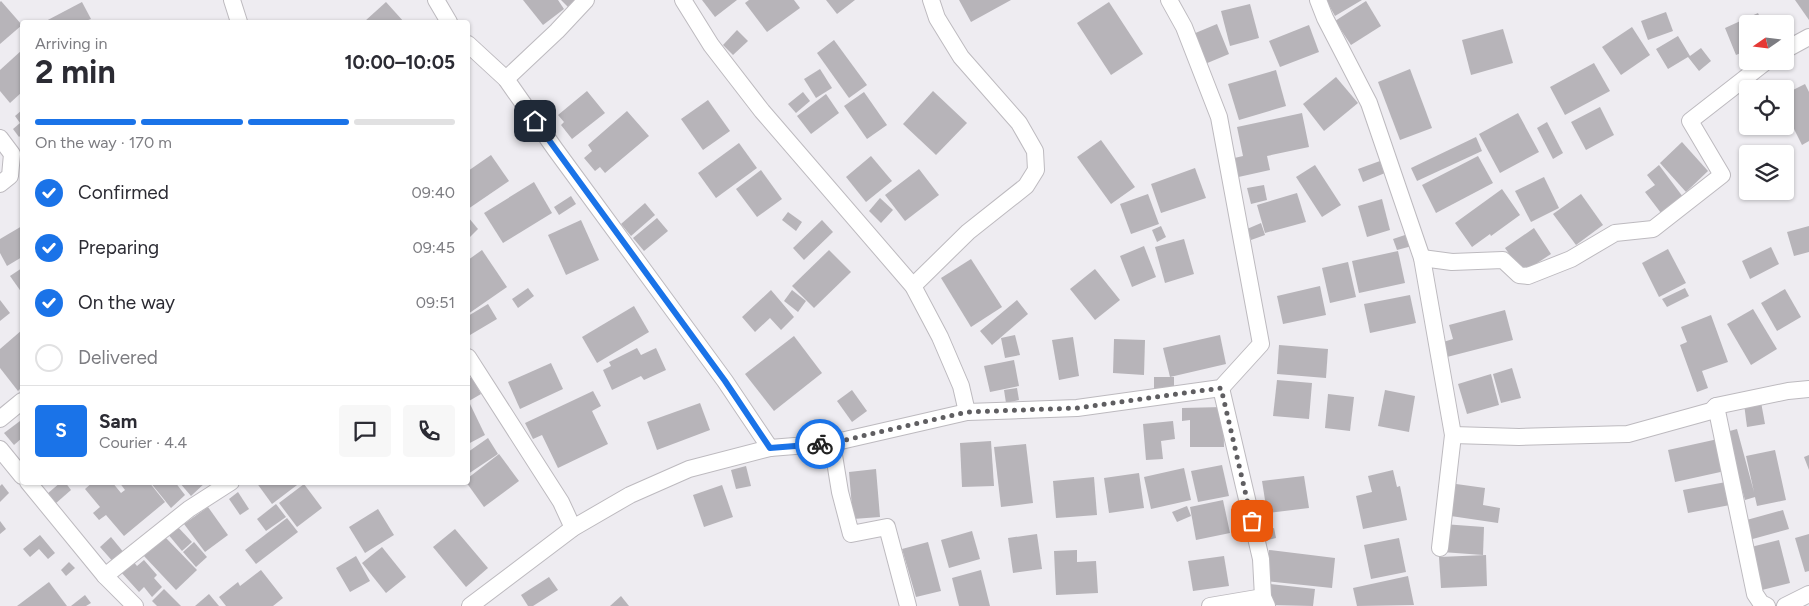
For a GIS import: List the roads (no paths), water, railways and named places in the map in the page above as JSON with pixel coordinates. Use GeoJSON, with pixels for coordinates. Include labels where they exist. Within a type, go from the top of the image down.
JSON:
{"type":"FeatureCollection","features":[{"type":"Feature","properties":{"kind":"street"},"geometry":{"type":"LineString","coordinates":[[232,0],[238,20]]}},
{"type":"Feature","properties":{"kind":"street"},"geometry":{"type":"LineString","coordinates":[[436,0],[448,20]]}},
{"type":"Feature","properties":{"kind":"street"},"geometry":{"type":"LineString","coordinates":[[506,78],[557,31],[586,0]]}},
{"type":"Feature","properties":{"kind":"street"},"geometry":{"type":"LineString","coordinates":[[683,0],[711,45],[762,110],[912,286],[940,337],[961,386],[967,412]]}},
{"type":"Feature","properties":{"kind":"street"},"geometry":{"type":"LineString","coordinates":[[912,286],[968,232],[1026,186],[1036,170],[1035,151],[1019,123],[962,57],[937,18],[931,0]]}},
{"type":"Feature","properties":{"kind":"street"},"geometry":{"type":"LineString","coordinates":[[470,606],[573,528],[630,494],[688,469],[770,448],[832,443],[967,412],[1077,408],[1221,388],[1261,344],[1219,117],[1184,27],[1169,0]]}},
{"type":"Feature","properties":{"kind":"street"},"geometry":{"type":"LineString","coordinates":[[1318,0],[1325,18],[1369,103],[1422,258],[1453,435],[1440,548]]}},
{"type":"Feature","properties":{"kind":"street"},"geometry":{"type":"LineString","coordinates":[[1794,45],[1809,37]]}},
{"type":"Feature","properties":{"kind":"street"},"geometry":{"type":"LineString","coordinates":[[470,46],[506,78],[555,149],[725,381],[770,448]]}},
{"type":"Feature","properties":{"kind":"street"},"geometry":{"type":"LineString","coordinates":[[1422,258],[1452,262],[1503,260],[1519,275],[1528,276],[1571,259],[1615,233],[1653,228],[1722,175],[1690,121],[1755,70]]}},
{"type":"Feature","properties":{"kind":"street"},"geometry":{"type":"LineString","coordinates":[[0,138],[12,154],[10,176],[0,184]]}},
{"type":"Feature","properties":{"kind":"street"},"geometry":{"type":"LineString","coordinates":[[470,364],[561,502],[573,528]]}},
{"type":"Feature","properties":{"kind":"street"},"geometry":{"type":"LineString","coordinates":[[1210,606],[1265,602],[1261,559],[1221,388]]}},
{"type":"Feature","properties":{"kind":"street"},"geometry":{"type":"LineString","coordinates":[[1453,435],[1519,437],[1628,434],[1711,411],[1716,406],[1788,391],[1809,389]]}},
{"type":"Feature","properties":{"kind":"street"},"geometry":{"type":"LineString","coordinates":[[0,419],[20,403]]}},
{"type":"Feature","properties":{"kind":"street"},"geometry":{"type":"LineString","coordinates":[[1716,406],[1755,594],[1761,603],[1767,606]]}},
{"type":"Feature","properties":{"kind":"street"},"geometry":{"type":"LineString","coordinates":[[832,443],[840,492],[851,534],[888,527],[908,606]]}},
{"type":"Feature","properties":{"kind":"street"},"geometry":{"type":"LineString","coordinates":[[0,449],[20,474]]}},
{"type":"Feature","properties":{"kind":"street"},"geometry":{"type":"LineString","coordinates":[[30,485],[105,576],[133,606]]}},
{"type":"Feature","properties":{"kind":"street"},"geometry":{"type":"LineString","coordinates":[[105,576],[189,509],[226,485]]}},
{"type":"Feature","properties":{"kind":"street"},"geometry":{"type":"LineString","coordinates":[[1785,606],[1807,598]]}}]}
